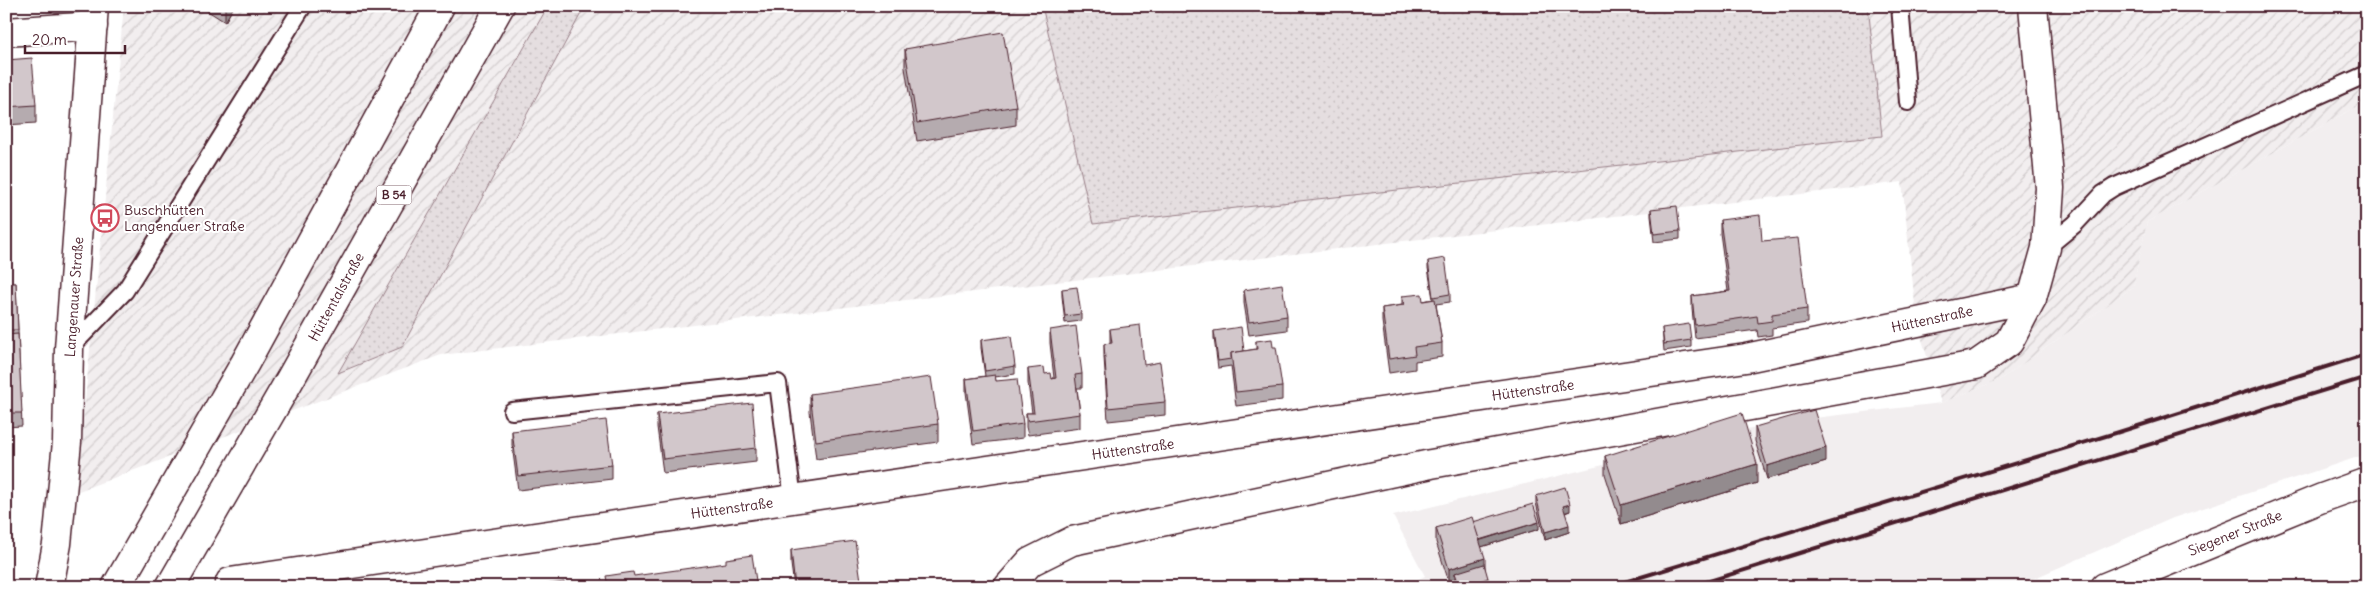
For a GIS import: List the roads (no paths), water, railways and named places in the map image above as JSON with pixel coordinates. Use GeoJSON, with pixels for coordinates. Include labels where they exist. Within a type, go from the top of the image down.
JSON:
{"type":"FeatureCollection","features":[{"type":"Feature","properties":{"kind":"main road"},"geometry":{"type":"LineString","coordinates":[[116,587],[245,362],[440,6]]}},
{"type":"Feature","properties":{"kind":"main road","name":"Hüttentalstraße"},"geometry":{"type":"LineString","coordinates":[[170,587],[288,383],[500,6]]}},
{"type":"Feature","properties":{"kind":"main road"},"geometry":{"type":"LineString","coordinates":[[1008,587],[1030,562],[1072,541],[1431,464],[1976,365],[2008,342],[2032,298],[2046,248],[2050,188],[2033,6]]}},
{"type":"Feature","properties":{"kind":"main road","name":"Langenauer Straße"},"geometry":{"type":"LineString","coordinates":[[49,587],[57,544],[67,442],[69,350],[94,16]]}},
{"type":"Feature","properties":{"kind":"main road"},"geometry":{"type":"LineString","coordinates":[[6,32],[94,16]]}},
{"type":"Feature","properties":{"kind":"main road","name":"Hüttenstraße"},"geometry":{"type":"LineString","coordinates":[[230,582],[1746,358],[2032,298]]}},
{"type":"Feature","properties":{"kind":"main road","name":"Siegener Straße"},"geometry":{"type":"LineString","coordinates":[[2105,587],[2322,498],[2367,482]]}},
{"type":"Feature","properties":{"kind":"lane"},"geometry":{"type":"LineString","coordinates":[[69,350],[124,290],[303,6]]}},
{"type":"Feature","properties":{"kind":"lane"},"geometry":{"type":"LineString","coordinates":[[1900,6],[1908,102]]}},
{"type":"Feature","properties":{"kind":"lane"},"geometry":{"type":"LineString","coordinates":[[2046,248],[2075,224],[2102,194],[2114,187],[2367,74]]}},
{"type":"Feature","properties":{"kind":"lane"},"geometry":{"type":"LineString","coordinates":[[512,411],[778,383],[793,499]]}},
{"type":"Feature","properties":{"kind":"railway"},"geometry":{"type":"LineString","coordinates":[[1608,587],[2119,432],[2367,354]]}},
{"type":"Feature","properties":{"kind":"railway"},"geometry":{"type":"LineString","coordinates":[[1690,587],[2367,377]]}},
{"type":"Feature","properties":{"kind":"place","name":"Buschhütten Langenauer Straße"},"geometry":{"type":"Point","coordinates":[105,218]}}]}
